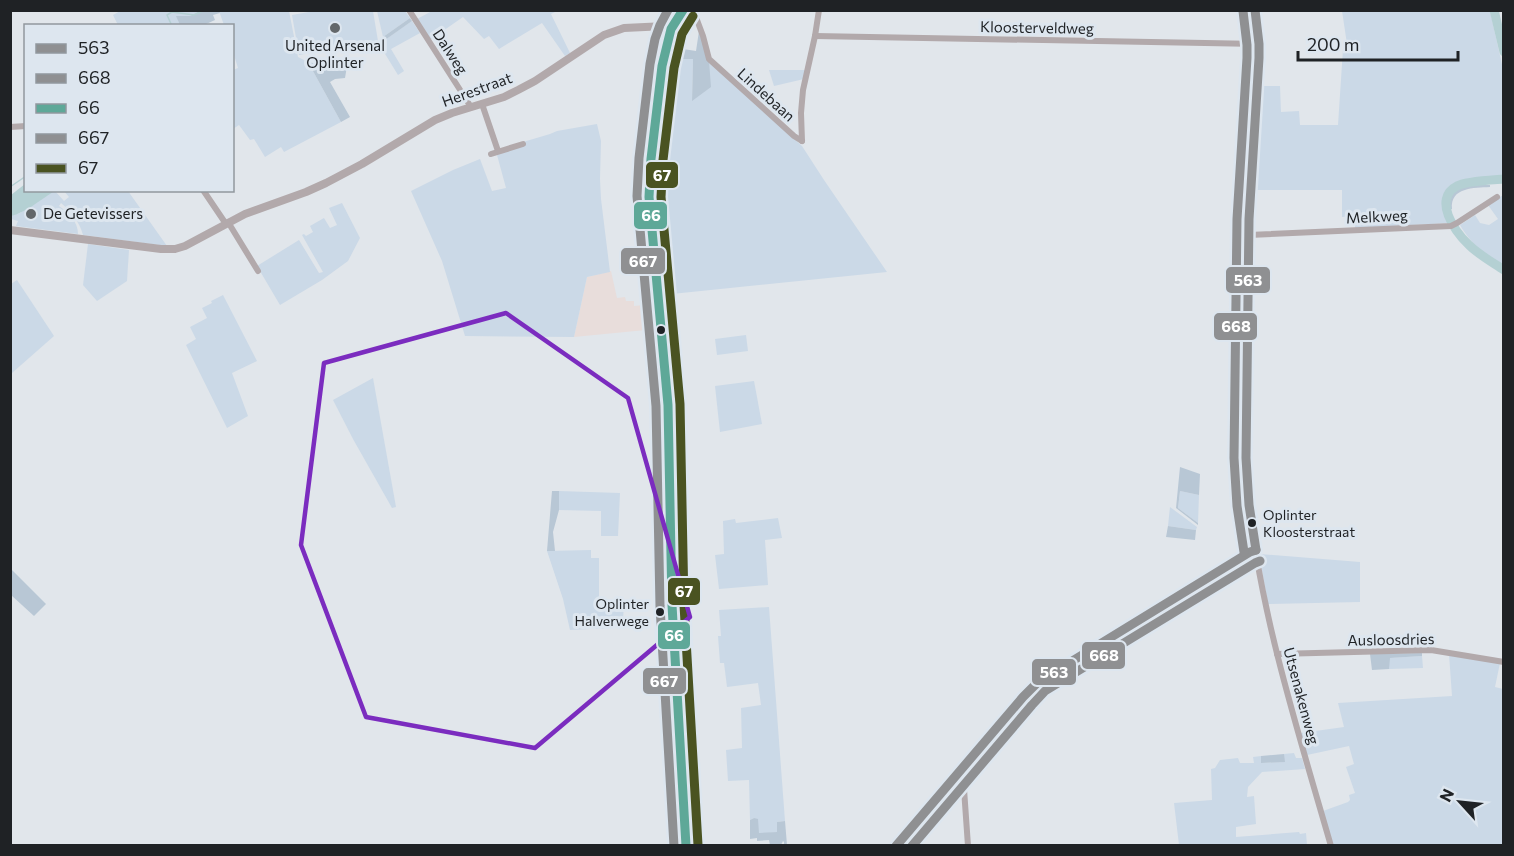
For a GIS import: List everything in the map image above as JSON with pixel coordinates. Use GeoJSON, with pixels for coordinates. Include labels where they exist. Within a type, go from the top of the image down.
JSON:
{"type":"FeatureCollection","features":[{"type":"Feature","properties":{"kind":"street","name":"Dalweg"},"geometry":{"type":"LineString","coordinates":[[409,10],[471,106]]}},
{"type":"Feature","properties":{"kind":"street"},"geometry":{"type":"LineString","coordinates":[[683,10],[671,29],[662,66],[649,197],[668,405],[672,605],[686,846]]}},
{"type":"Feature","properties":{"kind":"street","name":"Lindebaan"},"geometry":{"type":"LineString","coordinates":[[691,10],[703,36],[709,59],[802,141],[802,96],[819,10]]}},
{"type":"Feature","properties":{"kind":"street","name":"Utsenakenweg"},"geometry":{"type":"LineString","coordinates":[[1255,10],[1259,44],[1249,235],[1247,488],[1250,521],[1265,603],[1297,730],[1331,846]]}},
{"type":"Feature","properties":{"kind":"street","name":"Herestraat"},"geometry":{"type":"LineString","coordinates":[[10,230],[128,246],[168,249],[185,246],[253,211],[326,183],[435,120],[471,106],[504,97],[518,90],[535,81],[592,41],[614,31],[624,28],[666,26],[671,29]]}},
{"type":"Feature","properties":{"kind":"street","name":"Kloosterveldweg"},"geometry":{"type":"LineString","coordinates":[[815,36],[1259,44]]}},
{"type":"Feature","properties":{"kind":"street"},"geometry":{"type":"LineString","coordinates":[[482,104],[494,152],[523,144]]}},
{"type":"Feature","properties":{"kind":"street"},"geometry":{"type":"LineString","coordinates":[[204,192],[258,271]]}},
{"type":"Feature","properties":{"kind":"street","name":"Melkweg"},"geometry":{"type":"LineString","coordinates":[[1249,235],[1454,224],[1497,197]]}},
{"type":"Feature","properties":{"kind":"street"},"geometry":{"type":"LineString","coordinates":[[896,846],[1038,682],[1197,583],[1256,550]]}},
{"type":"Feature","properties":{"kind":"street","name":"Ausloosdries"},"geometry":{"type":"LineString","coordinates":[[1277,654],[1431,650],[1503,662]]}},
{"type":"Feature","properties":{"kind":"street"},"geometry":{"type":"LineString","coordinates":[[960,771],[964,789],[968,846]]}},
{"type":"Feature","properties":{"kind":"highlighted area"},"geometry":{"type":"Polygon","coordinates":[[[506,313],[628,398],[690,617],[535,748],[366,717],[301,545],[324,363],[506,313]]]}},
{"type":"Feature","properties":{"kind":"shaded area"},"geometry":{"type":"Polygon","coordinates":[[[122,10],[202,11],[190,16],[177,17],[180,24],[118,24],[113,15],[122,10]]]}},
{"type":"Feature","properties":{"kind":"shaded area"},"geometry":{"type":"Polygon","coordinates":[[[202,10],[219,11],[220,13],[213,15],[215,20],[206,24],[180,24],[176,16],[190,16],[202,10]]]}},
{"type":"Feature","properties":{"kind":"shaded area","name":"United Arsenal Oplinter"},"geometry":{"type":"Polygon","coordinates":[[[320,10],[373,11],[378,41],[299,55],[292,15],[320,10]]]}},
{"type":"Feature","properties":{"kind":"shaded area"},"geometry":{"type":"Polygon","coordinates":[[[219,11],[289,11],[298,57],[308,62],[341,122],[284,152],[281,147],[265,157],[254,139],[250,140],[239,125],[234,128],[234,70],[238,68],[234,55],[234,24],[224,24],[219,11]]]}},
{"type":"Feature","properties":{"kind":"shaded area"},"geometry":{"type":"Polygon","coordinates":[[[377,11],[405,11],[410,18],[383,37],[377,11]]]}},
{"type":"Feature","properties":{"kind":"shaded area"},"geometry":{"type":"Polygon","coordinates":[[[432,11],[555,11],[551,14],[570,53],[565,56],[542,23],[499,49],[489,36],[484,39],[463,17],[430,40],[417,19],[432,11]]]}},
{"type":"Feature","properties":{"kind":"shaded area"},"geometry":{"type":"Polygon","coordinates":[[[1342,11],[1490,11],[1503,69],[1503,176],[1462,181],[1446,191],[1443,200],[1444,211],[1450,223],[1355,228],[1355,216],[1342,217],[1342,190],[1254,190],[1260,86],[1280,86],[1281,112],[1299,111],[1300,125],[1338,125],[1343,49],[1347,44],[1342,11]]]}},
{"type":"Feature","properties":{"kind":"shaded area"},"geometry":{"type":"Polygon","coordinates":[[[410,18],[412,21],[385,40],[383,37],[410,18]]]}},
{"type":"Feature","properties":{"kind":"shaded area"},"geometry":{"type":"Polygon","coordinates":[[[412,21],[420,33],[391,49],[404,71],[398,75],[379,44],[412,21]]]}},
{"type":"Feature","properties":{"kind":"shaded area"},"geometry":{"type":"Polygon","coordinates":[[[699,31],[709,61],[711,87],[692,101],[693,59],[668,59],[670,47],[696,51],[699,31]]]}},
{"type":"Feature","properties":{"kind":"shaded area"},"geometry":{"type":"Polygon","coordinates":[[[668,59],[693,59],[692,100],[709,61],[802,146],[887,272],[662,295],[656,231],[655,188],[668,59]]]}},
{"type":"Feature","properties":{"kind":"shaded area"},"geometry":{"type":"Polygon","coordinates":[[[308,62],[339,68],[347,66],[345,78],[330,82],[350,117],[341,122],[308,62]]]}},
{"type":"Feature","properties":{"kind":"shaded area"},"geometry":{"type":"Polygon","coordinates":[[[769,70],[805,70],[804,79],[774,86],[769,70]]]}},
{"type":"Feature","properties":{"kind":"shaded area"},"geometry":{"type":"Polygon","coordinates":[[[597,124],[601,141],[601,199],[610,272],[587,277],[574,337],[465,336],[442,261],[411,191],[480,159],[492,191],[506,188],[497,155],[523,142],[557,131],[597,124]]]}},
{"type":"Feature","properties":{"kind":"shaded area"},"geometry":{"type":"Polygon","coordinates":[[[24,185],[24,192],[53,192],[27,209],[11,216],[11,195],[24,185]]]}},
{"type":"Feature","properties":{"kind":"shaded area"},"geometry":{"type":"Polygon","coordinates":[[[1470,185],[1490,185],[1490,187],[1464,190],[1455,196],[1452,209],[1448,210],[1450,196],[1470,185]]]}},
{"type":"Feature","properties":{"kind":"shaded area"},"geometry":{"type":"Polygon","coordinates":[[[52,192],[56,192],[64,201],[69,197],[65,192],[129,192],[167,246],[83,235],[75,217],[61,203],[59,206],[72,218],[78,234],[16,226],[18,221],[11,219],[10,216],[20,213],[52,192]]]}},
{"type":"Feature","properties":{"kind":"shaded area"},"geometry":{"type":"Polygon","coordinates":[[[1503,195],[1503,267],[1485,254],[1460,225],[1475,215],[1480,223],[1489,225],[1498,219],[1488,205],[1503,195]]]}},
{"type":"Feature","properties":{"kind":"shaded area"},"geometry":{"type":"Polygon","coordinates":[[[342,203],[360,238],[348,261],[322,280],[280,305],[257,266],[299,240],[319,273],[323,272],[302,235],[306,236],[313,232],[310,226],[324,218],[330,228],[337,225],[329,208],[342,203]]]}},
{"type":"Feature","properties":{"kind":"shaded area"},"geometry":{"type":"Polygon","coordinates":[[[88,244],[129,250],[127,281],[97,301],[83,285],[88,244]]]}},
{"type":"Feature","properties":{"kind":"shaded area"},"geometry":{"type":"Polygon","coordinates":[[[611,271],[617,298],[625,297],[626,301],[634,301],[634,306],[654,304],[656,329],[574,337],[587,277],[611,271]]]}},
{"type":"Feature","properties":{"kind":"shaded area"},"geometry":{"type":"Polygon","coordinates":[[[17,280],[54,336],[12,373],[10,371],[11,284],[17,280]]]}},
{"type":"Feature","properties":{"kind":"shaded area"},"geometry":{"type":"Polygon","coordinates":[[[223,295],[257,361],[232,373],[248,416],[227,428],[186,345],[196,339],[190,327],[207,318],[202,308],[223,295]]]}},
{"type":"Feature","properties":{"kind":"shaded area"},"geometry":{"type":"Polygon","coordinates":[[[746,335],[748,351],[717,355],[715,339],[746,335]]]}},
{"type":"Feature","properties":{"kind":"shaded area"},"geometry":{"type":"Polygon","coordinates":[[[373,378],[396,507],[392,508],[333,400],[373,378]]]}},
{"type":"Feature","properties":{"kind":"shaded area"},"geometry":{"type":"Polygon","coordinates":[[[754,381],[762,424],[720,432],[715,386],[754,381]]]}},
{"type":"Feature","properties":{"kind":"shaded area"},"geometry":{"type":"Polygon","coordinates":[[[1180,467],[1200,474],[1199,495],[1180,491],[1178,508],[1198,525],[1176,508],[1180,467]]]}},
{"type":"Feature","properties":{"kind":"shaded area"},"geometry":{"type":"Polygon","coordinates":[[[552,491],[559,491],[559,510],[553,532],[555,551],[547,551],[552,491]]]}},
{"type":"Feature","properties":{"kind":"shaded area"},"geometry":{"type":"Polygon","coordinates":[[[559,491],[620,493],[618,536],[601,536],[601,511],[559,510],[559,491]]]}},
{"type":"Feature","properties":{"kind":"shaded area"},"geometry":{"type":"Polygon","coordinates":[[[1180,491],[1199,495],[1198,523],[1178,508],[1180,491]]]}},
{"type":"Feature","properties":{"kind":"shaded area"},"geometry":{"type":"Polygon","coordinates":[[[1170,507],[1197,527],[1196,530],[1168,526],[1170,507]]]}},
{"type":"Feature","properties":{"kind":"shaded area"},"geometry":{"type":"Polygon","coordinates":[[[778,518],[782,538],[765,540],[768,585],[719,589],[715,555],[724,554],[723,521],[735,519],[736,523],[778,518]]]}},
{"type":"Feature","properties":{"kind":"shaded area"},"geometry":{"type":"Polygon","coordinates":[[[1168,526],[1196,530],[1195,540],[1166,537],[1168,526]]]}},
{"type":"Feature","properties":{"kind":"shaded area"},"geometry":{"type":"Polygon","coordinates":[[[591,550],[591,558],[599,558],[599,606],[624,605],[623,619],[611,620],[611,628],[570,630],[563,599],[547,551],[591,550]]]}},
{"type":"Feature","properties":{"kind":"shaded area"},"geometry":{"type":"Polygon","coordinates":[[[1259,554],[1360,562],[1360,602],[1268,604],[1259,554]]]}},
{"type":"Feature","properties":{"kind":"shaded area"},"geometry":{"type":"Polygon","coordinates":[[[11,569],[46,604],[34,616],[11,595],[11,569]]]}},
{"type":"Feature","properties":{"kind":"shaded area"},"geometry":{"type":"Polygon","coordinates":[[[769,607],[785,821],[777,822],[778,832],[759,834],[754,818],[750,820],[749,780],[728,781],[726,750],[742,748],[741,708],[761,705],[758,683],[727,687],[724,663],[720,663],[719,610],[769,607]]]}},
{"type":"Feature","properties":{"kind":"shaded area"},"geometry":{"type":"Polygon","coordinates":[[[1422,653],[1422,656],[1390,658],[1389,669],[1372,670],[1370,654],[1422,653]]]}},
{"type":"Feature","properties":{"kind":"shaded area"},"geometry":{"type":"Polygon","coordinates":[[[1449,654],[1500,663],[1495,687],[1503,689],[1503,845],[1333,845],[1323,811],[1348,802],[1349,795],[1355,793],[1346,767],[1354,764],[1349,746],[1307,755],[1301,733],[1344,727],[1338,703],[1452,696],[1449,654]]]}},
{"type":"Feature","properties":{"kind":"shaded area"},"geometry":{"type":"Polygon","coordinates":[[[1422,656],[1423,668],[1389,669],[1389,658],[1422,656]]]}},
{"type":"Feature","properties":{"kind":"shaded area"},"geometry":{"type":"Polygon","coordinates":[[[1294,753],[1296,758],[1302,758],[1305,769],[1262,772],[1248,787],[1247,797],[1254,796],[1256,824],[1236,827],[1236,837],[1299,832],[1300,834],[1306,833],[1307,845],[1179,845],[1174,803],[1212,800],[1211,769],[1215,768],[1220,760],[1238,758],[1240,763],[1254,763],[1253,757],[1261,756],[1261,763],[1284,762],[1284,754],[1294,753]]]}},
{"type":"Feature","properties":{"kind":"shaded area"},"geometry":{"type":"Polygon","coordinates":[[[1284,754],[1285,762],[1261,763],[1261,756],[1284,754]]]}},
{"type":"Feature","properties":{"kind":"shaded area"},"geometry":{"type":"Polygon","coordinates":[[[758,819],[759,833],[777,832],[777,822],[785,821],[787,845],[784,845],[783,841],[781,845],[770,845],[769,840],[750,839],[750,820],[758,819]]]}},
{"type":"Feature","properties":{"kind":"waterway"},"geometry":{"type":"LineString","coordinates":[[171,24],[167,15],[172,12],[194,15],[205,10]]}},
{"type":"Feature","properties":{"kind":"waterway"},"geometry":{"type":"LineString","coordinates":[[1494,10],[1504,52]]}},
{"type":"Feature","properties":{"kind":"waterway"},"geometry":{"type":"LineString","coordinates":[[10,187],[24,177]]}},
{"type":"Feature","properties":{"kind":"waterway"},"geometry":{"type":"LineString","coordinates":[[1504,179],[1461,184],[1450,192],[1446,199],[1448,216],[1463,239],[1477,252],[1504,270]]}},
{"type":"Feature","properties":{"kind":"transit line","name":"667"},"geometry":{"type":"LineString","coordinates":[[668,10],[655,39],[650,64],[637,196],[656,406],[660,606],[674,846]]}},
{"type":"Feature","properties":{"kind":"transit line","name":"66"},"geometry":{"type":"LineString","coordinates":[[683,10],[671,29],[662,66],[649,197],[668,405],[672,605],[686,846]]}},
{"type":"Feature","properties":{"kind":"transit line","name":"563"},"geometry":{"type":"LineString","coordinates":[[1255,10],[1259,58],[1249,219],[1246,458],[1249,505],[1256,550]]}},
{"type":"Feature","properties":{"kind":"transit line","name":"668"},"geometry":{"type":"LineString","coordinates":[[1243,11],[1247,58],[1237,219],[1234,458],[1237,506],[1244,552]]}},
{"type":"Feature","properties":{"kind":"transit line","name":"67"},"geometry":{"type":"LineString","coordinates":[[693,16],[682,34],[674,68],[661,197],[680,404],[684,605],[698,845]]}},
{"type":"Feature","properties":{"kind":"transit line","name":"563"},"geometry":{"type":"LineString","coordinates":[[896,846],[1038,682],[1256,550]]}},
{"type":"Feature","properties":{"kind":"transit line","name":"668"},"geometry":{"type":"LineString","coordinates":[[912,846],[1045,691],[1260,561]]}},
{"type":"Feature","properties":{"kind":"place","name":"United Arsenal Oplinter"},"geometry":{"type":"Point","coordinates":[335,28]}},
{"type":"Feature","properties":{"kind":"place","name":"De Getevissers"},"geometry":{"type":"Point","coordinates":[31,214]}},
{"type":"Feature","properties":{"kind":"place","name":"Oplinter Kloosterstraat"},"geometry":{"type":"Point","coordinates":[1252,523]}},
{"type":"Feature","properties":{"kind":"place","name":"Oplinter Halverwege"},"geometry":{"type":"Point","coordinates":[660,612]}}]}
